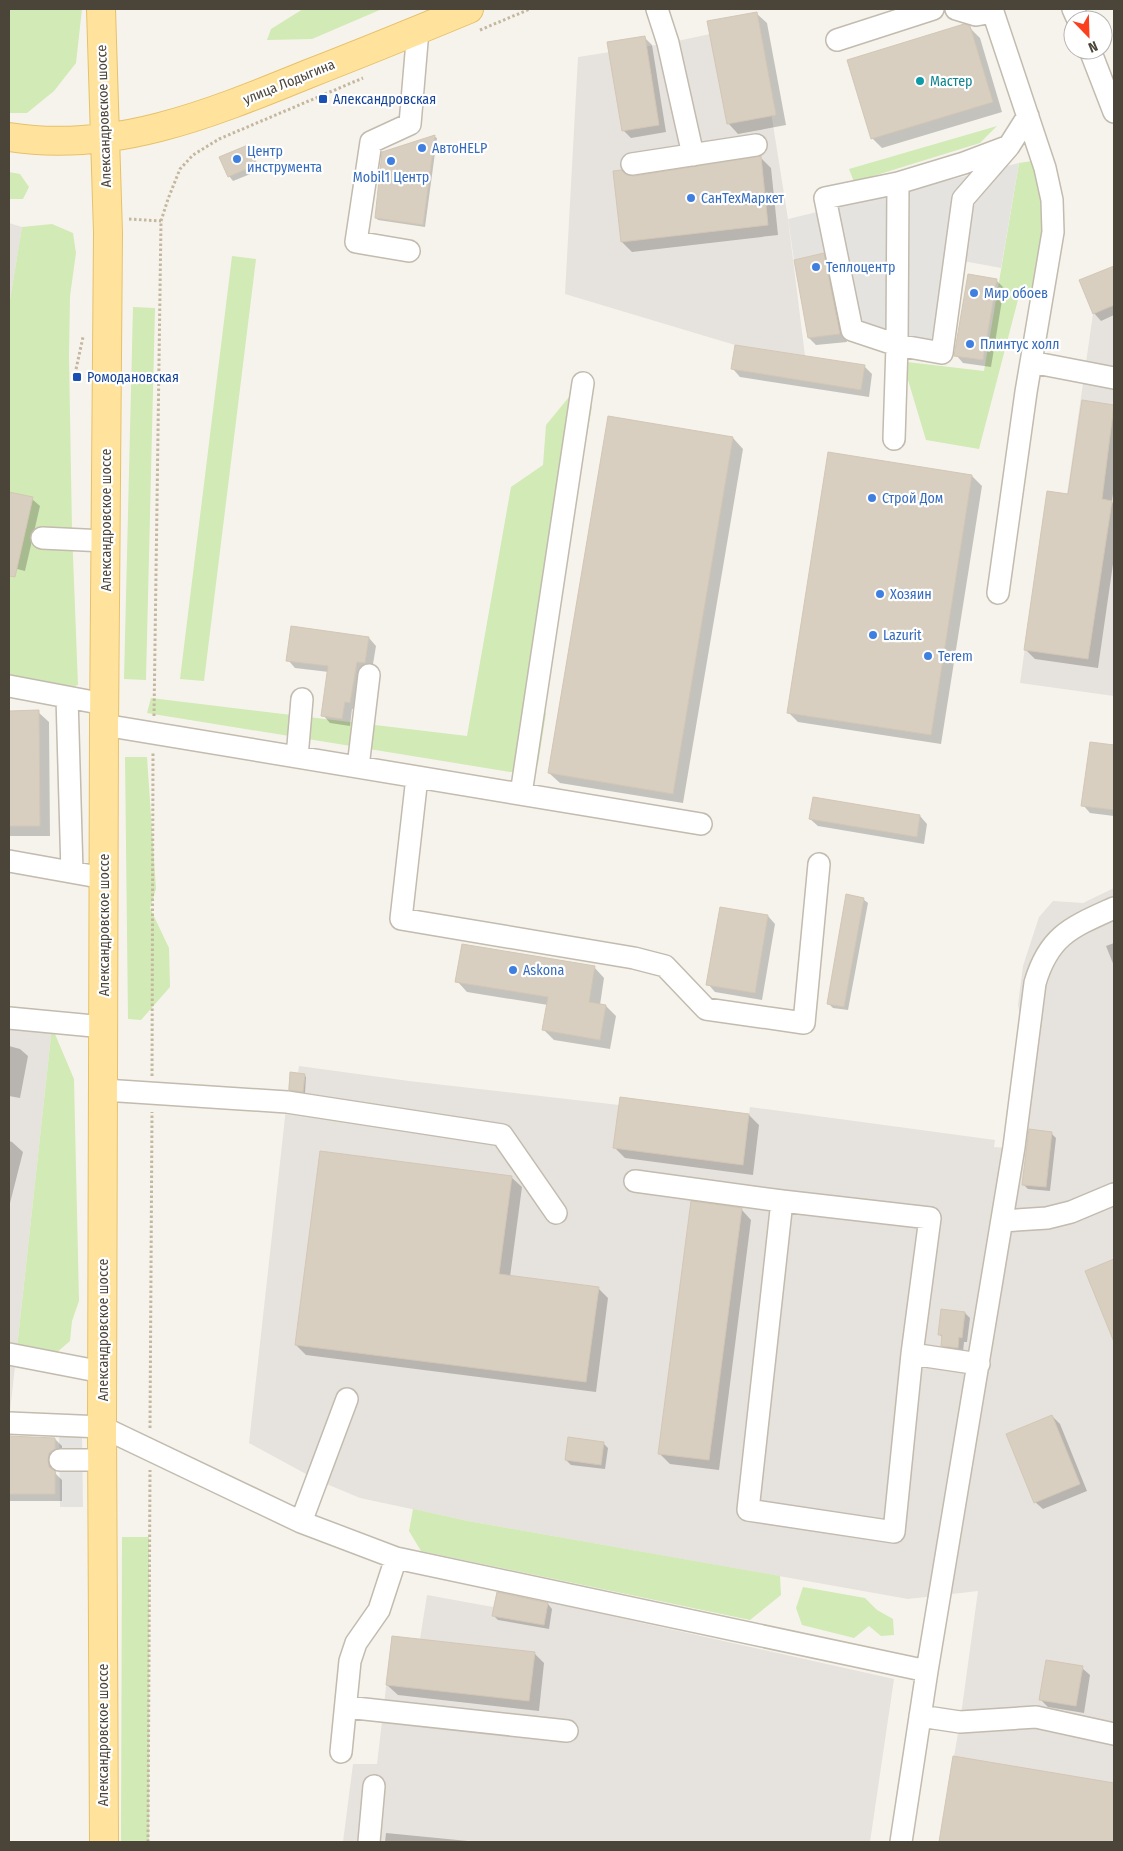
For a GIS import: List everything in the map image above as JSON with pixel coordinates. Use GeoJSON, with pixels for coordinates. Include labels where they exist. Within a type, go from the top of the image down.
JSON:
{"type":"FeatureCollection","features":[{"type":"Feature","properties":{"kind":"main road","name":"Александровское шоссе"},"geometry":{"type":"LineString","coordinates":[[101,9],[108,233],[102,1372],[104,1842]]}},
{"type":"Feature","properties":{"kind":"main road","name":"улица Лодыгина"},"geometry":{"type":"LineString","coordinates":[[9,137],[50,142],[78,142],[156,129],[218,110],[418,30],[473,20]]}},
{"type":"Feature","properties":{"kind":"lane"},"geometry":{"type":"LineString","coordinates":[[657,9],[668,43],[693,155]]}},
{"type":"Feature","properties":{"kind":"lane"},"geometry":{"type":"LineString","coordinates":[[837,40],[933,9]]}},
{"type":"Feature","properties":{"kind":"lane"},"geometry":{"type":"LineString","coordinates":[[956,9],[976,15],[993,10],[1046,168],[1052,200],[1053,232],[1031,362],[998,593]]}},
{"type":"Feature","properties":{"kind":"lane"},"geometry":{"type":"LineString","coordinates":[[409,251],[356,242],[371,142],[410,124],[418,30]]}},
{"type":"Feature","properties":{"kind":"lane"},"geometry":{"type":"LineString","coordinates":[[1094,60],[1114,112]]}},
{"type":"Feature","properties":{"kind":"lane"},"geometry":{"type":"LineString","coordinates":[[1008,146],[964,163],[898,183],[825,198],[852,330],[897,344],[942,353],[963,199],[1008,146],[1028,116]]}},
{"type":"Feature","properties":{"kind":"lane"},"geometry":{"type":"LineString","coordinates":[[632,164],[756,145]]}},
{"type":"Feature","properties":{"kind":"lane"},"geometry":{"type":"LineString","coordinates":[[894,439],[897,344],[898,183]]}},
{"type":"Feature","properties":{"kind":"lane"},"geometry":{"type":"LineString","coordinates":[[1031,362],[1114,378]]}},
{"type":"Feature","properties":{"kind":"lane"},"geometry":{"type":"LineString","coordinates":[[521,794],[583,383]]}},
{"type":"Feature","properties":{"kind":"lane"},"geometry":{"type":"LineString","coordinates":[[42,538],[106,541]]}},
{"type":"Feature","properties":{"kind":"lane"},"geometry":{"type":"LineString","coordinates":[[358,767],[369,675]]}},
{"type":"Feature","properties":{"kind":"lane"},"geometry":{"type":"LineString","coordinates":[[9,686],[67,697],[104,715],[153,733],[701,824]]}},
{"type":"Feature","properties":{"kind":"lane"},"geometry":{"type":"LineString","coordinates":[[67,697],[72,872]]}},
{"type":"Feature","properties":{"kind":"lane"},"geometry":{"type":"LineString","coordinates":[[297,757],[302,700]]}},
{"type":"Feature","properties":{"kind":"lane"},"geometry":{"type":"LineString","coordinates":[[417,777],[401,918],[634,958],[665,966],[706,1010],[804,1023],[819,864]]}},
{"type":"Feature","properties":{"kind":"lane"},"geometry":{"type":"LineString","coordinates":[[9,862],[104,878]]}},
{"type":"Feature","properties":{"kind":"lane"},"geometry":{"type":"LineString","coordinates":[[901,1842],[927,1671],[1014,1147],[1035,982],[1041,962],[1052,945],[1086,921],[1114,908]]}},
{"type":"Feature","properties":{"kind":"lane"},"geometry":{"type":"LineString","coordinates":[[9,1018],[104,1027]]}},
{"type":"Feature","properties":{"kind":"lane"},"geometry":{"type":"LineString","coordinates":[[104,1090],[287,1102],[502,1134],[556,1213]]}},
{"type":"Feature","properties":{"kind":"lane"},"geometry":{"type":"LineString","coordinates":[[635,1181],[930,1218],[912,1354],[894,1532],[748,1510],[782,1200]]}},
{"type":"Feature","properties":{"kind":"lane"},"geometry":{"type":"LineString","coordinates":[[1002,1221],[1047,1218],[1071,1212],[1114,1194]]}},
{"type":"Feature","properties":{"kind":"lane"},"geometry":{"type":"LineString","coordinates":[[9,1354],[102,1372]]}},
{"type":"Feature","properties":{"kind":"lane"},"geometry":{"type":"LineString","coordinates":[[912,1354],[978,1364]]}},
{"type":"Feature","properties":{"kind":"lane"},"geometry":{"type":"LineString","coordinates":[[301,1522],[347,1399]]}},
{"type":"Feature","properties":{"kind":"lane"},"geometry":{"type":"LineString","coordinates":[[9,1423],[102,1427],[301,1522],[396,1558],[927,1671]]}},
{"type":"Feature","properties":{"kind":"lane"},"geometry":{"type":"LineString","coordinates":[[60,1460],[102,1460]]}},
{"type":"Feature","properties":{"kind":"lane"},"geometry":{"type":"LineString","coordinates":[[341,1752],[350,1661],[356,1643],[379,1610],[396,1558]]}},
{"type":"Feature","properties":{"kind":"lane"},"geometry":{"type":"LineString","coordinates":[[346,1707],[567,1731]]}},
{"type":"Feature","properties":{"kind":"lane"},"geometry":{"type":"LineString","coordinates":[[920,1716],[960,1722],[1036,1717],[1114,1734]]}},
{"type":"Feature","properties":{"kind":"lane"},"geometry":{"type":"LineString","coordinates":[[369,1842],[374,1786]]}},
{"type":"Feature","properties":{"kind":"path"},"geometry":{"type":"LineString","coordinates":[[473,20],[530,9]]}},
{"type":"Feature","properties":{"kind":"path"},"geometry":{"type":"LineString","coordinates":[[148,1842],[153,733],[161,221],[180,169],[193,155],[219,139],[371,75]]}},
{"type":"Feature","properties":{"kind":"shaded area"},"geometry":{"type":"Polygon","coordinates":[[[757,24],[788,219],[805,356],[735,345],[565,294],[578,57],[668,43],[757,24]]]}},
{"type":"Feature","properties":{"kind":"shaded area"},"geometry":{"type":"Polygon","coordinates":[[[1019,163],[1001,268],[963,261],[947,354],[840,334],[824,254],[794,260],[788,219],[1019,163]]]}},
{"type":"Feature","properties":{"kind":"shaded area"},"geometry":{"type":"Polygon","coordinates":[[[9,223],[22,227],[9,306],[9,223]]]}},
{"type":"Feature","properties":{"kind":"shaded area"},"geometry":{"type":"Polygon","coordinates":[[[1114,305],[1114,696],[1020,683],[1047,491],[1067,494],[1093,314],[1114,305]]]}},
{"type":"Feature","properties":{"kind":"shaded area"},"geometry":{"type":"Polygon","coordinates":[[[1114,888],[1114,1842],[939,1842],[960,1722],[978,1591],[908,1599],[468,1521],[360,1498],[317,1480],[249,1443],[290,1072],[298,1073],[299,1066],[409,1081],[619,1105],[620,1097],[749,1114],[750,1107],[995,1140],[994,1147],[1006,1148],[1021,1018],[1018,1005],[1023,966],[1039,917],[1053,901],[1083,903],[1114,888]]]}},
{"type":"Feature","properties":{"kind":"shaded area"},"geometry":{"type":"Polygon","coordinates":[[[9,1016],[52,1027],[9,1421],[9,1016]]]}},
{"type":"Feature","properties":{"kind":"shaded area"},"geometry":{"type":"Polygon","coordinates":[[[59,1431],[82,1431],[83,1507],[60,1507],[59,1431]]]}},
{"type":"Feature","properties":{"kind":"shaded area"},"geometry":{"type":"Polygon","coordinates":[[[497,1592],[894,1679],[870,1842],[343,1842],[353,1764],[377,1764],[392,1636],[420,1639],[427,1595],[493,1607],[497,1592]]]}},
{"type":"Feature","properties":{"kind":"green space"},"geometry":{"type":"Polygon","coordinates":[[[9,9],[82,9],[76,63],[54,91],[27,113],[9,113],[9,9]]]}},
{"type":"Feature","properties":{"kind":"green space"},"geometry":{"type":"Polygon","coordinates":[[[303,9],[382,9],[312,39],[267,40],[271,29],[303,9]]]}},
{"type":"Feature","properties":{"kind":"green space"},"geometry":{"type":"Polygon","coordinates":[[[997,126],[980,143],[854,182],[849,169],[997,126]]]}},
{"type":"Feature","properties":{"kind":"green space"},"geometry":{"type":"Polygon","coordinates":[[[1032,161],[1043,209],[1044,230],[1033,287],[1020,292],[979,449],[926,440],[908,380],[907,362],[984,371],[1019,163],[1032,161]]]}},
{"type":"Feature","properties":{"kind":"green space"},"geometry":{"type":"Polygon","coordinates":[[[9,172],[20,174],[29,187],[23,199],[9,199],[9,172]]]}},
{"type":"Feature","properties":{"kind":"green space"},"geometry":{"type":"Polygon","coordinates":[[[52,224],[73,233],[76,253],[70,296],[69,356],[72,530],[78,685],[66,689],[9,678],[9,306],[22,227],[52,224]]]}},
{"type":"Feature","properties":{"kind":"green space"},"geometry":{"type":"Polygon","coordinates":[[[232,256],[256,259],[204,681],[180,679],[232,256]]]}},
{"type":"Feature","properties":{"kind":"green space"},"geometry":{"type":"Polygon","coordinates":[[[133,307],[155,308],[146,680],[124,679],[133,307]]]}},
{"type":"Feature","properties":{"kind":"green space"},"geometry":{"type":"Polygon","coordinates":[[[569,397],[592,407],[560,583],[532,700],[546,713],[538,764],[523,774],[147,713],[151,698],[467,736],[511,487],[543,465],[546,425],[569,397]]]}},
{"type":"Feature","properties":{"kind":"green space"},"geometry":{"type":"Polygon","coordinates":[[[125,757],[147,757],[156,889],[150,908],[169,948],[170,987],[141,1020],[128,1019],[125,757]]]}},
{"type":"Feature","properties":{"kind":"green space"},"geometry":{"type":"Polygon","coordinates":[[[52,1027],[74,1079],[79,1301],[72,1321],[70,1341],[55,1354],[17,1348],[52,1027]]]}},
{"type":"Feature","properties":{"kind":"green space"},"geometry":{"type":"Polygon","coordinates":[[[413,1509],[468,1521],[780,1576],[781,1595],[750,1620],[421,1551],[409,1531],[413,1509]]]}},
{"type":"Feature","properties":{"kind":"green space"},"geometry":{"type":"Polygon","coordinates":[[[122,1537],[149,1537],[149,1842],[121,1842],[122,1537]]]}},
{"type":"Feature","properties":{"kind":"green space"},"geometry":{"type":"Polygon","coordinates":[[[803,1587],[865,1598],[877,1610],[893,1619],[894,1635],[881,1636],[869,1626],[854,1638],[802,1625],[796,1608],[803,1587]]]}},
{"type":"Feature","properties":{"kind":"building"},"geometry":{"type":"Polygon","coordinates":[[[757,12],[776,115],[727,124],[707,21],[757,12]]]}},
{"type":"Feature","properties":{"kind":"building","name":"Мастер"},"geometry":{"type":"Polygon","coordinates":[[[964,24],[970,26],[993,102],[871,139],[847,60],[964,24]]]}},
{"type":"Feature","properties":{"kind":"building"},"geometry":{"type":"Polygon","coordinates":[[[645,36],[659,125],[622,131],[607,42],[645,36]]]}},
{"type":"Feature","properties":{"kind":"building"},"geometry":{"type":"Polygon","coordinates":[[[435,135],[423,225],[375,218],[382,152],[435,135]]]}},
{"type":"Feature","properties":{"kind":"building"},"geometry":{"type":"Polygon","coordinates":[[[248,145],[256,165],[228,177],[219,157],[248,145]]]}},
{"type":"Feature","properties":{"kind":"building","name":"СанТехМаркет"},"geometry":{"type":"Polygon","coordinates":[[[761,156],[768,225],[621,242],[613,171],[621,170],[627,175],[634,176],[761,156]]]}},
{"type":"Feature","properties":{"kind":"building"},"geometry":{"type":"Polygon","coordinates":[[[824,253],[840,334],[808,338],[794,260],[824,253]]]}},
{"type":"Feature","properties":{"kind":"building"},"geometry":{"type":"Polygon","coordinates":[[[1114,266],[1114,305],[1093,314],[1079,280],[1114,266]]]}},
{"type":"Feature","properties":{"kind":"building"},"geometry":{"type":"Polygon","coordinates":[[[968,274],[997,279],[983,360],[954,356],[968,274]]]}},
{"type":"Feature","properties":{"kind":"building"},"geometry":{"type":"Polygon","coordinates":[[[735,345],[865,365],[861,390],[731,369],[735,345]]]}},
{"type":"Feature","properties":{"kind":"building"},"geometry":{"type":"Polygon","coordinates":[[[1082,400],[1114,405],[1102,499],[1112,501],[1088,659],[1024,650],[1047,491],[1068,494],[1082,400]]]}},
{"type":"Feature","properties":{"kind":"building"},"geometry":{"type":"Polygon","coordinates":[[[608,416],[733,437],[673,794],[548,773],[608,416]]]}},
{"type":"Feature","properties":{"kind":"building","name":"Хозяин"},"geometry":{"type":"Polygon","coordinates":[[[828,452],[972,475],[931,735],[787,713],[828,452]]]}},
{"type":"Feature","properties":{"kind":"building"},"geometry":{"type":"Polygon","coordinates":[[[9,492],[33,497],[15,577],[9,576],[9,492]]]}},
{"type":"Feature","properties":{"kind":"building"},"geometry":{"type":"Polygon","coordinates":[[[291,626],[369,637],[365,663],[357,662],[350,703],[345,702],[342,719],[321,716],[328,666],[286,661],[291,626]]]}},
{"type":"Feature","properties":{"kind":"building"},"geometry":{"type":"Polygon","coordinates":[[[39,710],[40,826],[9,826],[9,711],[39,710]]]}},
{"type":"Feature","properties":{"kind":"building"},"geometry":{"type":"Polygon","coordinates":[[[1090,742],[1114,745],[1114,810],[1081,806],[1090,742]]]}},
{"type":"Feature","properties":{"kind":"building"},"geometry":{"type":"Polygon","coordinates":[[[813,797],[920,815],[917,837],[809,819],[813,797]]]}},
{"type":"Feature","properties":{"kind":"building"},"geometry":{"type":"Polygon","coordinates":[[[846,894],[864,898],[844,1007],[827,1004],[846,894]]]}},
{"type":"Feature","properties":{"kind":"building"},"geometry":{"type":"Polygon","coordinates":[[[720,907],[768,915],[755,993],[706,985],[720,907]]]}},
{"type":"Feature","properties":{"kind":"building"},"geometry":{"type":"Polygon","coordinates":[[[462,944],[595,966],[589,1002],[606,1005],[600,1040],[542,1030],[548,997],[455,982],[462,944]]]}},
{"type":"Feature","properties":{"kind":"building"},"geometry":{"type":"Polygon","coordinates":[[[290,1072],[305,1074],[303,1092],[289,1090],[290,1072]]]}},
{"type":"Feature","properties":{"kind":"building"},"geometry":{"type":"Polygon","coordinates":[[[620,1097],[749,1114],[743,1165],[613,1148],[620,1097]]]}},
{"type":"Feature","properties":{"kind":"building"},"geometry":{"type":"Polygon","coordinates":[[[1029,1129],[1052,1132],[1046,1187],[1022,1185],[1029,1129]]]}},
{"type":"Feature","properties":{"kind":"building"},"geometry":{"type":"Polygon","coordinates":[[[320,1151],[512,1176],[499,1274],[599,1287],[586,1382],[295,1345],[320,1151]]]}},
{"type":"Feature","properties":{"kind":"building"},"geometry":{"type":"Polygon","coordinates":[[[691,1201],[742,1208],[709,1460],[658,1454],[691,1201]]]}},
{"type":"Feature","properties":{"kind":"building"},"geometry":{"type":"Polygon","coordinates":[[[1114,1259],[1114,1342],[1085,1271],[1114,1259]]]}},
{"type":"Feature","properties":{"kind":"building"},"geometry":{"type":"Polygon","coordinates":[[[941,1309],[965,1312],[962,1338],[959,1337],[958,1348],[941,1346],[942,1335],[938,1335],[941,1309]]]}},
{"type":"Feature","properties":{"kind":"building"},"geometry":{"type":"Polygon","coordinates":[[[1052,1415],[1080,1484],[1034,1503],[1006,1434],[1052,1415]]]}},
{"type":"Feature","properties":{"kind":"building"},"geometry":{"type":"Polygon","coordinates":[[[9,1436],[55,1438],[55,1449],[49,1453],[48,1460],[49,1467],[55,1471],[55,1494],[9,1494],[9,1436]]]}},
{"type":"Feature","properties":{"kind":"building"},"geometry":{"type":"Polygon","coordinates":[[[568,1437],[604,1442],[601,1465],[565,1460],[568,1437]]]}},
{"type":"Feature","properties":{"kind":"building"},"geometry":{"type":"Polygon","coordinates":[[[497,1592],[548,1603],[544,1625],[492,1616],[497,1592]]]}},
{"type":"Feature","properties":{"kind":"building"},"geometry":{"type":"Polygon","coordinates":[[[392,1636],[535,1652],[529,1701],[386,1685],[392,1636]]]}},
{"type":"Feature","properties":{"kind":"building"},"geometry":{"type":"Polygon","coordinates":[[[1046,1660],[1083,1666],[1076,1706],[1039,1700],[1046,1660]]]}},
{"type":"Feature","properties":{"kind":"building"},"geometry":{"type":"Polygon","coordinates":[[[953,1756],[1114,1783],[1114,1842],[939,1842],[953,1756]]]}},
{"type":"Feature","properties":{"kind":"place","name":"Мастер"},"geometry":{"type":"Point","coordinates":[920,81]}},
{"type":"Feature","properties":{"kind":"place","name":"Александровская"},"geometry":{"type":"Point","coordinates":[323,99]}},
{"type":"Feature","properties":{"kind":"place","name":"АвтоHELP"},"geometry":{"type":"Point","coordinates":[422,148]}},
{"type":"Feature","properties":{"kind":"place","name":"Центр инструмента"},"geometry":{"type":"Point","coordinates":[237,159]}},
{"type":"Feature","properties":{"kind":"place","name":"Mobil1 Центр"},"geometry":{"type":"Point","coordinates":[391,161]}},
{"type":"Feature","properties":{"kind":"place","name":"СанТехМаркет"},"geometry":{"type":"Point","coordinates":[691,198]}},
{"type":"Feature","properties":{"kind":"place","name":"Теплоцентр"},"geometry":{"type":"Point","coordinates":[816,267]}},
{"type":"Feature","properties":{"kind":"place","name":"Мир обоев"},"geometry":{"type":"Point","coordinates":[974,293]}},
{"type":"Feature","properties":{"kind":"place","name":"Плинтус холл"},"geometry":{"type":"Point","coordinates":[970,344]}},
{"type":"Feature","properties":{"kind":"place","name":"Ромодановская"},"geometry":{"type":"Point","coordinates":[77,377]}},
{"type":"Feature","properties":{"kind":"place","name":"Строй Дом"},"geometry":{"type":"Point","coordinates":[872,498]}},
{"type":"Feature","properties":{"kind":"place","name":"Хозяин"},"geometry":{"type":"Point","coordinates":[880,594]}},
{"type":"Feature","properties":{"kind":"place","name":"Lazurit"},"geometry":{"type":"Point","coordinates":[873,635]}},
{"type":"Feature","properties":{"kind":"place","name":"Terem"},"geometry":{"type":"Point","coordinates":[928,656]}},
{"type":"Feature","properties":{"kind":"place","name":"Askona"},"geometry":{"type":"Point","coordinates":[513,970]}}]}
